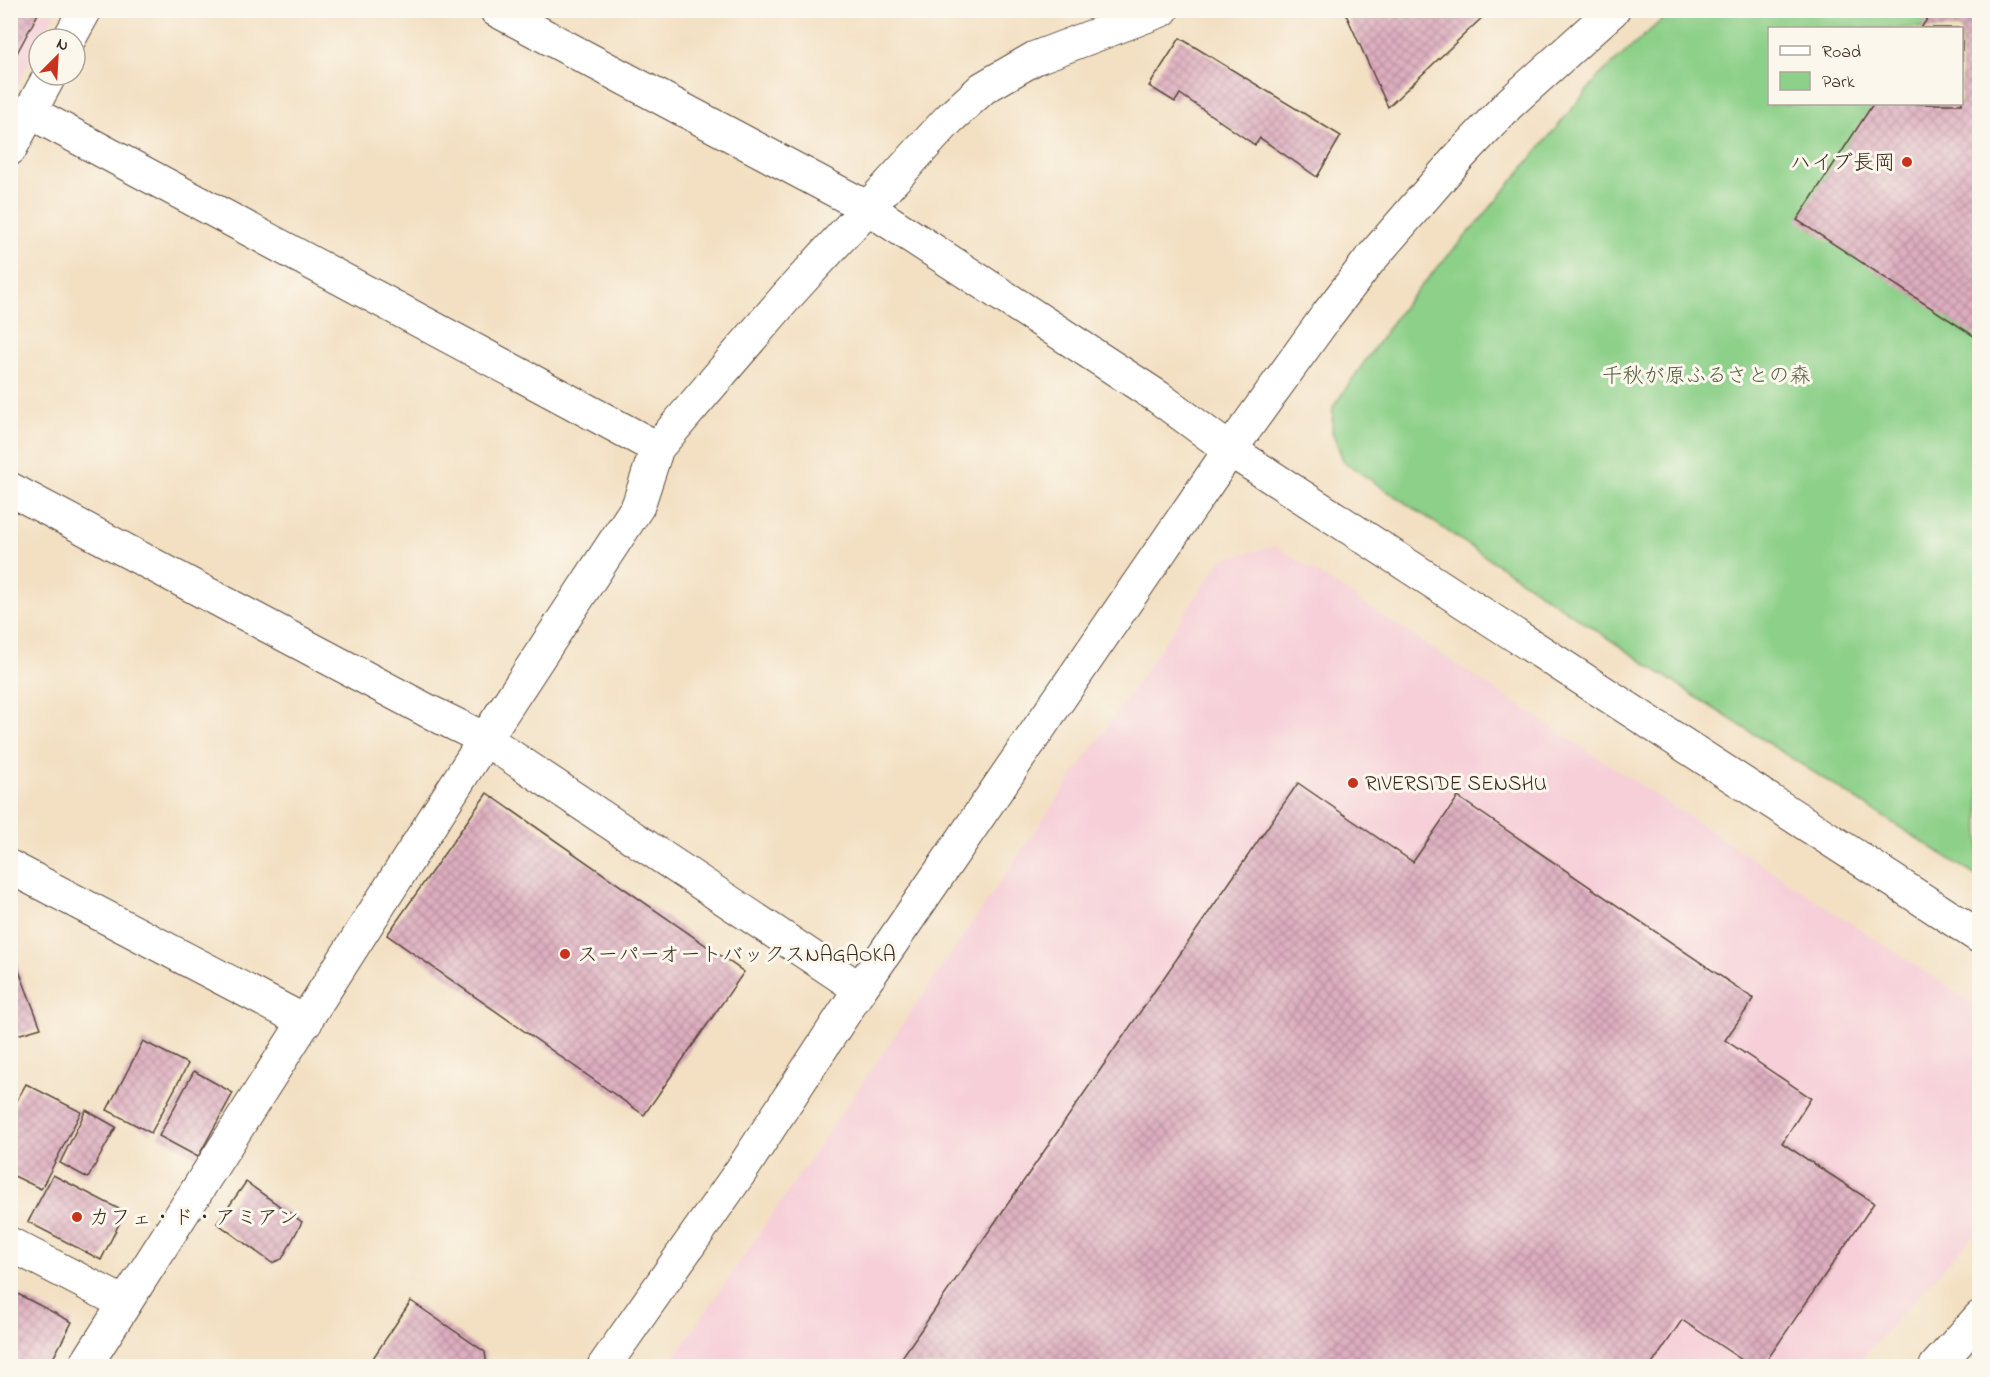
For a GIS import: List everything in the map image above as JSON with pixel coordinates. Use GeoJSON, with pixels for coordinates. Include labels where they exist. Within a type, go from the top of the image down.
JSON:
{"type":"FeatureCollection","features":[{"type":"Feature","properties":{"kind":"street"},"geometry":{"type":"LineString","coordinates":[[76,27],[85,10]]}},
{"type":"Feature","properties":{"kind":"street"},"geometry":{"type":"LineString","coordinates":[[496,10],[868,208],[1158,397],[1230,450],[1980,937]]}},
{"type":"Feature","properties":{"kind":"street"},"geometry":{"type":"LineString","coordinates":[[85,1366],[485,739],[638,506],[657,448],[787,296],[949,119],[983,88],[1035,58],[1162,10]]}},
{"type":"Feature","properties":{"kind":"street"},"geometry":{"type":"LineString","coordinates":[[604,1366],[743,1168],[860,989],[1230,450],[1334,305],[1410,212],[1509,104],[1613,10]]}},
{"type":"Feature","properties":{"kind":"street"},"geometry":{"type":"LineString","coordinates":[[10,148],[44,87]]}},
{"type":"Feature","properties":{"kind":"street"},"geometry":{"type":"LineString","coordinates":[[30,112],[657,448]]}},
{"type":"Feature","properties":{"kind":"street"},"geometry":{"type":"LineString","coordinates":[[10,489],[485,739],[860,989]]}},
{"type":"Feature","properties":{"kind":"street"},"geometry":{"type":"LineString","coordinates":[[10,867],[306,1022]]}},
{"type":"Feature","properties":{"kind":"street"},"geometry":{"type":"LineString","coordinates":[[10,1244],[124,1303]]}},
{"type":"Feature","properties":{"kind":"street"},"geometry":{"type":"LineString","coordinates":[[1935,1366],[1980,1317]]}},
{"type":"Feature","properties":{"kind":"shaded area"},"geometry":{"type":"Polygon","coordinates":[[[11,11],[56,11],[47,27],[27,27],[27,66],[11,96],[11,11]]]}},
{"type":"Feature","properties":{"kind":"shaded area","name":"RIVERSIDE SENSHU"},"geometry":{"type":"Polygon","coordinates":[[[1276,546],[1979,1007],[1979,1229],[1855,1366],[668,1366],[1222,559],[1276,546]]]}},
{"type":"Feature","properties":{"kind":"green space","name":"千秋が原ふるさとの森"},"geometry":{"type":"Polygon","coordinates":[[[1672,11],[1979,11],[1979,878],[1696,697],[1344,462],[1332,432],[1333,407],[1405,304],[1481,219],[1600,75],[1672,11]]]}},
{"type":"Feature","properties":{"kind":"building"},"geometry":{"type":"Polygon","coordinates":[[[10,10],[40,10],[31,27],[27,27],[27,34],[10,66],[10,10]]]}},
{"type":"Feature","properties":{"kind":"building"},"geometry":{"type":"Polygon","coordinates":[[[1344,10],[1490,10],[1388,107],[1344,10]]]}},
{"type":"Feature","properties":{"kind":"building","name":"ハイブ長岡"},"geometry":{"type":"Polygon","coordinates":[[[1933,10],[1980,10],[1980,340],[1797,220],[1872,105],[1963,105],[1963,27],[1922,27],[1933,10]]]}},
{"type":"Feature","properties":{"kind":"building"},"geometry":{"type":"Polygon","coordinates":[[[1180,38],[1341,136],[1317,177],[1260,138],[1255,145],[1180,94],[1175,102],[1149,86],[1180,38]]]}},
{"type":"Feature","properties":{"kind":"building"},"geometry":{"type":"Polygon","coordinates":[[[1298,783],[1413,862],[1458,797],[1754,999],[1725,1040],[1811,1098],[1782,1143],[1874,1203],[1763,1366],[1751,1366],[1682,1320],[1651,1366],[896,1366],[1298,783]]]}},
{"type":"Feature","properties":{"kind":"building"},"geometry":{"type":"Polygon","coordinates":[[[487,793],[744,972],[644,1115],[387,935],[487,793]]]}},
{"type":"Feature","properties":{"kind":"building"},"geometry":{"type":"Polygon","coordinates":[[[16,963],[41,1028],[10,1037],[10,965],[16,963]]]}},
{"type":"Feature","properties":{"kind":"building"},"geometry":{"type":"Polygon","coordinates":[[[143,1041],[188,1064],[151,1133],[107,1110],[143,1041]]]}},
{"type":"Feature","properties":{"kind":"building"},"geometry":{"type":"Polygon","coordinates":[[[194,1071],[233,1093],[198,1157],[159,1136],[194,1071]]]}},
{"type":"Feature","properties":{"kind":"building"},"geometry":{"type":"Polygon","coordinates":[[[26,1084],[81,1112],[41,1189],[10,1174],[10,1113],[26,1084]]]}},
{"type":"Feature","properties":{"kind":"building"},"geometry":{"type":"Polygon","coordinates":[[[86,1110],[116,1127],[88,1178],[60,1163],[86,1110]]]}},
{"type":"Feature","properties":{"kind":"building","name":"カフェ・ド・アミアン"},"geometry":{"type":"Polygon","coordinates":[[[53,1175],[125,1212],[101,1260],[28,1222],[53,1175]]]}},
{"type":"Feature","properties":{"kind":"building"},"geometry":{"type":"Polygon","coordinates":[[[246,1182],[302,1222],[282,1259],[272,1263],[217,1223],[246,1182]]]}},
{"type":"Feature","properties":{"kind":"building"},"geometry":{"type":"Polygon","coordinates":[[[10,1290],[72,1322],[49,1366],[10,1366],[10,1290]]]}},
{"type":"Feature","properties":{"kind":"building"},"geometry":{"type":"Polygon","coordinates":[[[411,1301],[485,1352],[487,1366],[384,1366],[373,1358],[411,1301]]]}},
{"type":"Feature","properties":{"kind":"place","name":"ハイブ長岡"},"geometry":{"type":"Point","coordinates":[1907,162]}},
{"type":"Feature","properties":{"kind":"place","name":"RIVERSIDE SENSHU"},"geometry":{"type":"Point","coordinates":[1353,783]}},
{"type":"Feature","properties":{"kind":"place","name":"スーパーオートバックスNAGAOKA"},"geometry":{"type":"Point","coordinates":[565,954]}},
{"type":"Feature","properties":{"kind":"place","name":"カフェ・ド・アミアン"},"geometry":{"type":"Point","coordinates":[77,1217]}}]}
